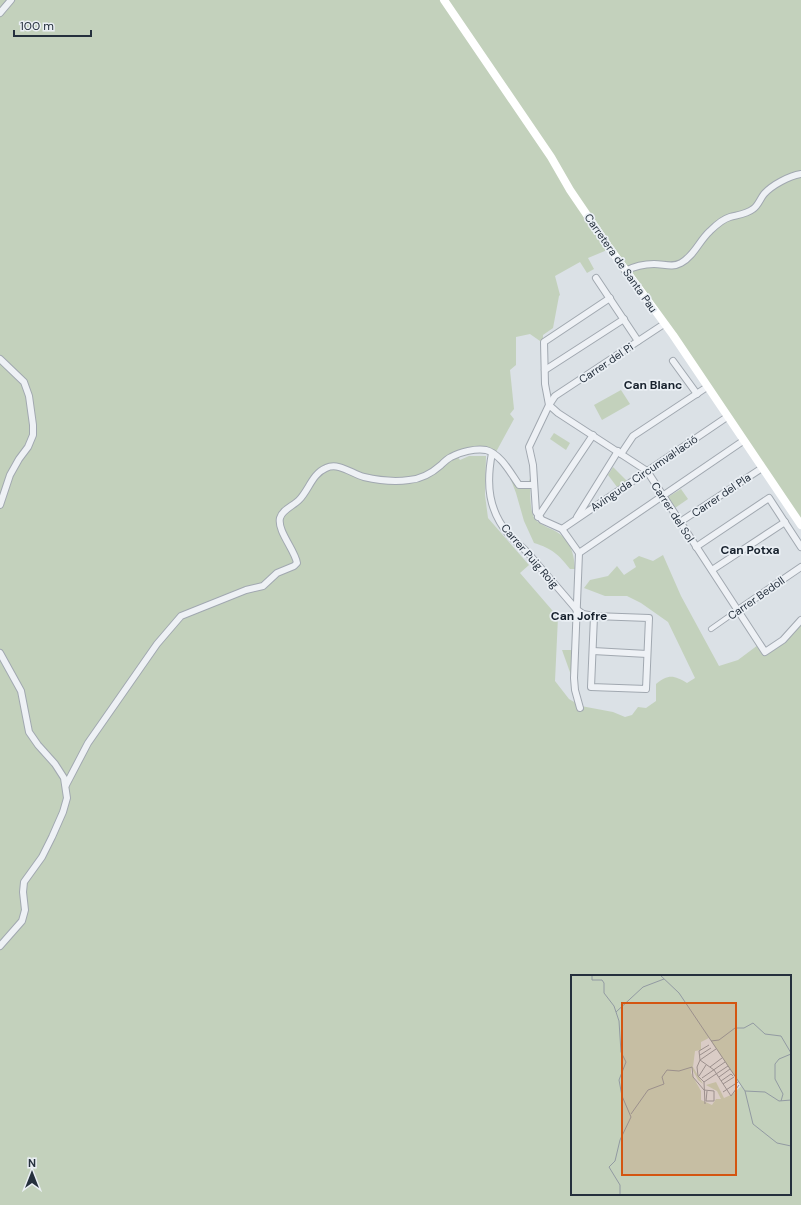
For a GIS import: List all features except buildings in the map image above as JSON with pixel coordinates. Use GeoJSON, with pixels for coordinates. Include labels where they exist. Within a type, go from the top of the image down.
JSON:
{"type":"FeatureCollection","features":[{"type":"Feature","properties":{"kind":"main road","name":"Carretera de Santa Pau"},"geometry":{"type":"LineString","coordinates":[[444,0],[551,157],[570,190],[664,324],[801,525]]}},
{"type":"Feature","properties":{"kind":"street"},"geometry":{"type":"LineString","coordinates":[[0,12],[11,0]]}},
{"type":"Feature","properties":{"kind":"street"},"geometry":{"type":"LineString","coordinates":[[625,270],[638,265],[657,264],[672,266],[680,264],[687,259],[704,236],[714,228],[729,217],[736,216],[753,209],[764,193],[792,176],[801,174]]}},
{"type":"Feature","properties":{"kind":"street"},"geometry":{"type":"LineString","coordinates":[[596,278],[638,341]]}},
{"type":"Feature","properties":{"kind":"street"},"geometry":{"type":"LineString","coordinates":[[580,708],[574,678],[579,553],[562,529],[538,517],[534,507],[533,465],[529,447],[549,404],[545,384],[544,342],[610,298]]}},
{"type":"Feature","properties":{"kind":"street"},"geometry":{"type":"LineString","coordinates":[[545,370],[624,319]]}},
{"type":"Feature","properties":{"kind":"street","name":"Carrer del Pi"},"geometry":{"type":"LineString","coordinates":[[549,404],[556,396],[664,324]]}},
{"type":"Feature","properties":{"kind":"street"},"geometry":{"type":"LineString","coordinates":[[0,359],[19,377],[26,388],[32,414],[33,435],[28,447],[10,475],[0,505]]}},
{"type":"Feature","properties":{"kind":"street"},"geometry":{"type":"LineString","coordinates":[[673,361],[697,394]]}},
{"type":"Feature","properties":{"kind":"street"},"geometry":{"type":"LineString","coordinates":[[576,518],[619,453],[633,436],[707,387]]}},
{"type":"Feature","properties":{"kind":"street","name":"Carrer del Sol"},"geometry":{"type":"LineString","coordinates":[[549,404],[558,413],[647,471],[764,652],[783,640],[801,620]]}},
{"type":"Feature","properties":{"kind":"street","name":"Avinguda Circumval·lació"},"geometry":{"type":"LineString","coordinates":[[562,529],[576,518],[727,417]]}},
{"type":"Feature","properties":{"kind":"street"},"geometry":{"type":"LineString","coordinates":[[538,517],[593,436]]}},
{"type":"Feature","properties":{"kind":"street"},"geometry":{"type":"LineString","coordinates":[[579,553],[743,441]]}},
{"type":"Feature","properties":{"kind":"street"},"geometry":{"type":"LineString","coordinates":[[66,785],[88,743],[157,644],[180,616],[246,590],[263,586],[277,573],[294,566],[297,563],[296,557],[279,520],[282,513],[300,499],[311,480],[319,472],[328,467],[340,467],[364,477],[404,481],[417,479],[429,474],[450,457],[468,451],[486,450],[502,461],[519,485],[534,485]]}},
{"type":"Feature","properties":{"kind":"street","name":"Carrer Puig Roig"},"geometry":{"type":"LineString","coordinates":[[492,453],[489,472],[490,496],[497,518],[510,536],[524,549],[576,609],[583,614],[594,616],[648,618],[647,654]]}},
{"type":"Feature","properties":{"kind":"street","name":"Carrer del Pla"},"geometry":{"type":"LineString","coordinates":[[680,522],[762,468]]}},
{"type":"Feature","properties":{"kind":"street"},"geometry":{"type":"LineString","coordinates":[[696,547],[769,498],[801,547]]}},
{"type":"Feature","properties":{"kind":"street"},"geometry":{"type":"LineString","coordinates":[[712,570],[785,522]]}},
{"type":"Feature","properties":{"kind":"street","name":"Carrer Bedoll"},"geometry":{"type":"LineString","coordinates":[[711,629],[801,567]]}},
{"type":"Feature","properties":{"kind":"street"},"geometry":{"type":"LineString","coordinates":[[593,651],[647,654],[646,689],[591,687],[594,616]]}},
{"type":"Feature","properties":{"kind":"street"},"geometry":{"type":"LineString","coordinates":[[0,653],[22,691],[29,732],[38,745],[60,770],[66,785],[67,798],[63,812],[42,857],[24,882],[24,910],[22,920],[0,946]]}},
{"type":"Feature","properties":{"kind":"green space"},"geometry":{"type":"Polygon","coordinates":[[[0,0],[801,0],[801,525],[612,248],[588,258],[594,269],[587,273],[580,262],[555,276],[560,295],[553,328],[543,335],[543,340],[540,341],[530,334],[516,337],[516,365],[510,370],[514,409],[510,414],[514,419],[496,452],[519,482],[529,481],[531,476],[530,498],[533,515],[538,522],[557,532],[566,540],[572,550],[575,569],[570,569],[551,550],[534,543],[524,521],[507,469],[499,460],[484,451],[457,456],[460,460],[469,456],[486,456],[485,495],[488,518],[529,565],[520,573],[558,617],[555,681],[569,699],[581,706],[613,712],[625,717],[632,715],[638,707],[646,708],[656,701],[656,684],[664,678],[675,677],[687,683],[695,678],[668,622],[641,603],[627,596],[605,596],[584,588],[590,580],[608,576],[617,566],[624,575],[636,567],[633,560],[639,556],[653,561],[663,555],[681,596],[719,666],[738,660],[758,645],[762,652],[801,624],[801,1205],[0,1205],[0,0]]]}},
{"type":"Feature","properties":{"kind":"green space"},"geometry":{"type":"Polygon","coordinates":[[[621,390],[630,404],[602,420],[594,405],[621,390]]]}},
{"type":"Feature","properties":{"kind":"green space"},"geometry":{"type":"Polygon","coordinates":[[[554,433],[570,443],[566,450],[550,439],[554,433]]]}},
{"type":"Feature","properties":{"kind":"green space"},"geometry":{"type":"Polygon","coordinates":[[[613,467],[627,481],[617,487],[608,475],[613,467]]]}},
{"type":"Feature","properties":{"kind":"green space"},"geometry":{"type":"Polygon","coordinates":[[[681,489],[688,499],[675,508],[668,497],[681,489]]]}},
{"type":"Feature","properties":{"kind":"green space"},"geometry":{"type":"Polygon","coordinates":[[[562,650],[572,650],[571,675],[562,650]]]}},
{"type":"Feature","properties":{"kind":"district","name":"Can Blanc"},"geometry":{"type":"Point","coordinates":[653,385]}},
{"type":"Feature","properties":{"kind":"district","name":"Can Potxa"},"geometry":{"type":"Point","coordinates":[750,550]}},
{"type":"Feature","properties":{"kind":"district","name":"Can Jofre"},"geometry":{"type":"Point","coordinates":[579,616]}}]}
